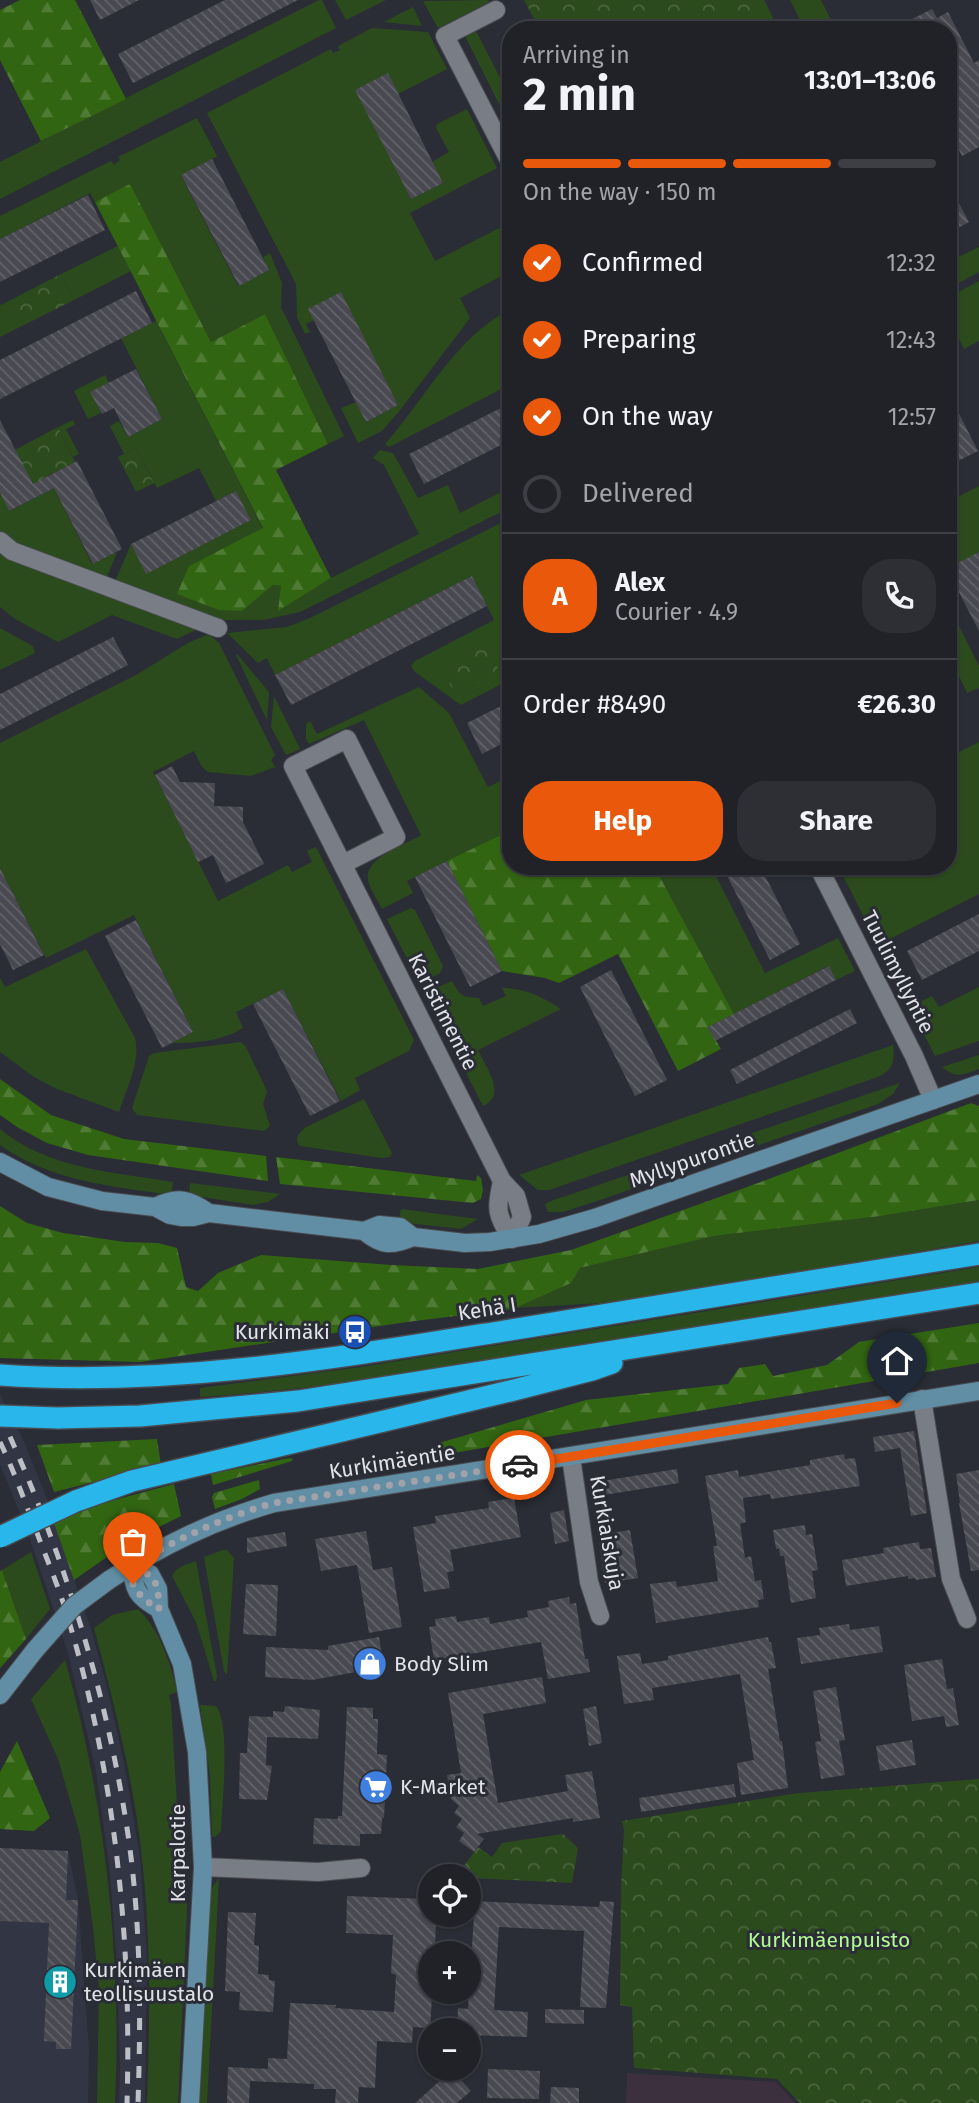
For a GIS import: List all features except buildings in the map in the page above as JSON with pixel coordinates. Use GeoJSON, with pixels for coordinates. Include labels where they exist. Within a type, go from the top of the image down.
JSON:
{"type":"FeatureCollection","features":[{"type":"Feature","properties":{"kind":"highway","name":"Kehä I"},"geometry":{"type":"LineString","coordinates":[[0,1375],[39,1378],[138,1378],[211,1373],[423,1344],[979,1254]]}},
{"type":"Feature","properties":{"kind":"highway"},"geometry":{"type":"LineString","coordinates":[[0,1416],[140,1416],[298,1401],[979,1293]]}},
{"type":"Feature","properties":{"kind":"highway"},"geometry":{"type":"LineString","coordinates":[[0,1537],[76,1501],[132,1481],[592,1370],[661,1345]]}},
{"type":"Feature","properties":{"kind":"street"},"geometry":{"type":"LineString","coordinates":[[496,10],[445,36],[502,147]]}},
{"type":"Feature","properties":{"kind":"street"},"geometry":{"type":"LineString","coordinates":[[0,541],[12,551],[218,628]]}},
{"type":"Feature","properties":{"kind":"street","name":"Karistimentie"},"geometry":{"type":"LineString","coordinates":[[343,864],[396,837],[346,739],[293,765],[502,1181],[516,1196],[522,1217],[512,1239]]}},
{"type":"Feature","properties":{"kind":"street","name":"Tuulimyllyntie"},"geometry":{"type":"LineString","coordinates":[[823,875],[909,1045],[933,1100]]}},
{"type":"Feature","properties":{"kind":"street","name":"Myllypurontie"},"geometry":{"type":"LineString","coordinates":[[0,1162],[48,1187],[102,1201],[155,1207],[170,1200],[194,1202],[209,1213],[364,1231],[377,1241],[398,1244],[413,1237],[465,1243],[512,1239],[595,1218],[979,1084]]}},
{"type":"Feature","properties":{"kind":"street","name":"Kurkimäentie"},"geometry":{"type":"LineString","coordinates":[[0,1695],[74,1606],[109,1580],[132,1565],[215,1522],[274,1503],[979,1391]]}},
{"type":"Feature","properties":{"kind":"street"},"geometry":{"type":"LineString","coordinates":[[922,1399],[951,1578],[967,1619]]}},
{"type":"Feature","properties":{"kind":"street","name":"Kurkiaiskuja"},"geometry":{"type":"LineString","coordinates":[[571,1457],[589,1582],[600,1616]]}},
{"type":"Feature","properties":{"kind":"street","name":"Karpalotie"},"geometry":{"type":"LineString","coordinates":[[132,1565],[150,1574],[155,1581],[159,1609],[182,1664],[201,1787],[204,1867],[190,2103]]}},
{"type":"Feature","properties":{"kind":"street"},"geometry":{"type":"LineString","coordinates":[[204,1867],[318,1872],[361,1868]]}},
{"type":"Feature","properties":{"kind":"shaded area"},"geometry":{"type":"Polygon","coordinates":[[[0,1394],[25,1444],[44,1491],[91,1629],[124,1763],[140,1857],[147,1958],[145,2103],[119,2103],[117,1963],[109,1864],[96,1771],[68,1653],[29,1536],[0,1464],[0,1394]]]}},
{"type":"Feature","properties":{"kind":"shaded area"},"geometry":{"type":"Polygon","coordinates":[[[0,1848],[68,1851],[78,1900],[89,2050],[88,2103],[0,2103],[0,1848]]]}},
{"type":"Feature","properties":{"kind":"shaded area"},"geometry":{"type":"Polygon","coordinates":[[[627,2073],[776,2082],[795,2103],[626,2103],[627,2073]]]}},
{"type":"Feature","properties":{"kind":"green space"},"geometry":{"type":"Polygon","coordinates":[[[20,0],[75,0],[126,99],[41,141],[0,60],[0,10],[20,0]]]}},
{"type":"Feature","properties":{"kind":"green space"},"geometry":{"type":"Polygon","coordinates":[[[322,0],[336,28],[0,199],[0,162],[322,0]]]}},
{"type":"Feature","properties":{"kind":"green space"},"geometry":{"type":"Polygon","coordinates":[[[335,0],[386,0],[346,20],[335,0]]]}},
{"type":"Feature","properties":{"kind":"green space"},"geometry":{"type":"Polygon","coordinates":[[[524,0],[764,0],[771,14],[757,21],[535,21],[524,0]]]}},
{"type":"Feature","properties":{"kind":"green space"},"geometry":{"type":"Polygon","coordinates":[[[764,0],[774,21],[757,21],[761,19],[764,0]]]}},
{"type":"Feature","properties":{"kind":"green space"},"geometry":{"type":"Polygon","coordinates":[[[790,0],[821,0],[832,21],[800,21],[790,0]]]}},
{"type":"Feature","properties":{"kind":"green space"},"geometry":{"type":"Polygon","coordinates":[[[423,1],[489,2],[438,28],[423,1]]]}},
{"type":"Feature","properties":{"kind":"green space"},"geometry":{"type":"Polygon","coordinates":[[[413,7],[422,26],[384,22],[413,7]]]}},
{"type":"Feature","properties":{"kind":"green space"},"geometry":{"type":"Polygon","coordinates":[[[372,28],[428,32],[447,69],[398,94],[387,74],[356,90],[411,199],[443,183],[432,162],[449,152],[436,128],[437,124],[467,109],[497,168],[410,213],[435,261],[502,227],[502,276],[460,298],[470,318],[382,431],[358,443],[341,408],[356,402],[366,422],[398,405],[341,293],[314,320],[306,324],[310,332],[305,334],[297,317],[296,284],[207,113],[331,49],[333,53],[340,50],[338,46],[372,28]]]}},
{"type":"Feature","properties":{"kind":"green space"},"geometry":{"type":"Polygon","coordinates":[[[476,31],[502,82],[502,110],[465,36],[476,31]]]}},
{"type":"Feature","properties":{"kind":"green space"},"geometry":{"type":"Polygon","coordinates":[[[197,118],[217,156],[181,176],[238,286],[269,270],[263,257],[270,253],[282,283],[281,307],[344,436],[328,444],[265,314],[211,342],[130,185],[95,202],[90,193],[0,239],[0,216],[111,161],[114,165],[120,160],[118,157],[197,118]]]}},
{"type":"Feature","properties":{"kind":"green space"},"geometry":{"type":"Polygon","coordinates":[[[130,184],[211,342],[265,314],[328,444],[276,470],[331,578],[278,611],[281,586],[273,585],[242,611],[219,610],[177,594],[189,566],[263,528],[95,202],[130,184]]]}},
{"type":"Feature","properties":{"kind":"green space"},"geometry":{"type":"Polygon","coordinates":[[[118,246],[131,271],[74,300],[61,274],[118,246]]]}},
{"type":"Feature","properties":{"kind":"green space"},"geometry":{"type":"Polygon","coordinates":[[[979,247],[979,272],[957,284],[957,258],[979,247]]]}},
{"type":"Feature","properties":{"kind":"green space"},"geometry":{"type":"Polygon","coordinates":[[[61,274],[74,300],[26,324],[3,304],[61,274]]]}},
{"type":"Feature","properties":{"kind":"green space"},"geometry":{"type":"Polygon","coordinates":[[[979,281],[979,341],[964,349],[957,334],[957,293],[979,281]]]}},
{"type":"Feature","properties":{"kind":"green space"},"geometry":{"type":"Polygon","coordinates":[[[3,304],[26,324],[0,337],[0,305],[3,304]]]}},
{"type":"Feature","properties":{"kind":"green space"},"geometry":{"type":"Polygon","coordinates":[[[502,314],[502,389],[389,447],[385,444],[457,352],[502,314]]]}},
{"type":"Feature","properties":{"kind":"green space"},"geometry":{"type":"Polygon","coordinates":[[[156,321],[263,529],[189,566],[242,611],[273,585],[282,586],[279,610],[331,578],[419,534],[384,465],[373,458],[380,450],[393,453],[418,498],[448,485],[460,513],[502,492],[502,511],[300,612],[264,620],[217,620],[114,584],[131,544],[147,573],[251,520],[236,491],[216,501],[199,468],[157,488],[136,448],[124,454],[110,426],[119,421],[128,437],[162,419],[121,338],[156,321]]]}},
{"type":"Feature","properties":{"kind":"green space"},"geometry":{"type":"Polygon","coordinates":[[[105,375],[109,383],[91,392],[101,413],[88,419],[74,391],[105,375]]]}},
{"type":"Feature","properties":{"kind":"green space"},"geometry":{"type":"Polygon","coordinates":[[[73,420],[75,425],[66,429],[79,454],[73,457],[58,427],[73,420]]]}},
{"type":"Feature","properties":{"kind":"green space"},"geometry":{"type":"Polygon","coordinates":[[[58,427],[75,462],[43,478],[35,489],[15,450],[58,427]]]}},
{"type":"Feature","properties":{"kind":"green space"},"geometry":{"type":"Polygon","coordinates":[[[136,448],[154,483],[136,492],[118,457],[136,448]]]}},
{"type":"Feature","properties":{"kind":"green space"},"geometry":{"type":"Polygon","coordinates":[[[979,486],[979,553],[957,564],[957,497],[979,486]]]}},
{"type":"Feature","properties":{"kind":"green space"},"geometry":{"type":"Polygon","coordinates":[[[54,488],[92,564],[117,552],[105,582],[6,540],[0,533],[0,492],[10,511],[54,488]]]}},
{"type":"Feature","properties":{"kind":"green space"},"geometry":{"type":"Polygon","coordinates":[[[502,522],[502,684],[461,705],[415,672],[411,666],[415,661],[494,620],[472,576],[275,675],[267,658],[258,663],[227,633],[287,627],[502,522]]]}},
{"type":"Feature","properties":{"kind":"green space"},"geometry":{"type":"Polygon","coordinates":[[[0,550],[200,628],[177,639],[112,615],[58,642],[15,619],[0,607],[0,550]]]}},
{"type":"Feature","properties":{"kind":"green space"},"geometry":{"type":"Polygon","coordinates":[[[957,625],[979,666],[979,688],[967,693],[957,672],[957,625]]]}},
{"type":"Feature","properties":{"kind":"green space"},"geometry":{"type":"Polygon","coordinates":[[[0,628],[33,646],[35,653],[0,670],[0,628]]]}},
{"type":"Feature","properties":{"kind":"green space"},"geometry":{"type":"Polygon","coordinates":[[[209,634],[219,643],[275,755],[271,760],[275,767],[251,776],[208,772],[202,767],[194,751],[153,772],[218,901],[288,865],[292,872],[312,862],[307,851],[316,847],[414,1040],[409,1051],[355,1078],[360,1090],[341,1101],[283,989],[236,1012],[243,1028],[227,1036],[172,1043],[193,1032],[134,915],[46,958],[0,868],[0,743],[136,675],[188,643],[209,634]]]}},
{"type":"Feature","properties":{"kind":"green space"},"geometry":{"type":"Polygon","coordinates":[[[485,643],[500,672],[455,694],[440,665],[485,643]]]}},
{"type":"Feature","properties":{"kind":"green space"},"geometry":{"type":"Polygon","coordinates":[[[236,655],[269,692],[267,720],[236,655]]]}},
{"type":"Feature","properties":{"kind":"green space"},"geometry":{"type":"Polygon","coordinates":[[[419,687],[449,713],[488,787],[502,780],[502,834],[407,881],[413,893],[382,909],[369,884],[371,867],[385,854],[421,835],[364,720],[309,744],[306,739],[306,724],[310,721],[317,734],[419,687]]]}},
{"type":"Feature","properties":{"kind":"green space"},"geometry":{"type":"Polygon","coordinates":[[[274,696],[300,749],[286,755],[271,727],[274,696]]]}},
{"type":"Feature","properties":{"kind":"green space"},"geometry":{"type":"Polygon","coordinates":[[[979,742],[979,894],[878,945],[843,875],[957,875],[957,753],[979,742]]]}},
{"type":"Feature","properties":{"kind":"green space"},"geometry":{"type":"Polygon","coordinates":[[[502,834],[502,875],[659,875],[734,1014],[708,1027],[721,1049],[678,1071],[618,954],[559,983],[502,971],[447,861],[502,834]]]}},
{"type":"Feature","properties":{"kind":"green space"},"geometry":{"type":"Polygon","coordinates":[[[659,875],[716,875],[765,973],[838,938],[855,971],[836,980],[828,966],[734,1014],[659,875]]]}},
{"type":"Feature","properties":{"kind":"green space"},"geometry":{"type":"Polygon","coordinates":[[[411,908],[415,910],[443,966],[440,973],[420,984],[387,919],[411,908]]]}},
{"type":"Feature","properties":{"kind":"green space"},"geometry":{"type":"Polygon","coordinates":[[[86,949],[135,1038],[134,1066],[119,1112],[57,1089],[34,1077],[0,1052],[0,978],[5,987],[86,949]]]}},
{"type":"Feature","properties":{"kind":"green space"},"geometry":{"type":"Polygon","coordinates":[[[452,981],[460,993],[479,998],[483,1006],[506,996],[502,988],[533,994],[561,1009],[478,1050],[494,1088],[494,1095],[483,1106],[425,993],[452,981]]]}},
{"type":"Feature","properties":{"kind":"green space"},"geometry":{"type":"Polygon","coordinates":[[[979,987],[979,1041],[935,1056],[910,1007],[932,996],[939,1007],[979,987]]]}},
{"type":"Feature","properties":{"kind":"green space"},"geometry":{"type":"Polygon","coordinates":[[[241,1042],[267,1091],[263,1104],[270,1126],[264,1131],[137,1115],[132,1108],[149,1056],[154,1053],[241,1042]]]}},
{"type":"Feature","properties":{"kind":"green space"},"geometry":{"type":"Polygon","coordinates":[[[893,1045],[890,1068],[876,1078],[549,1190],[538,1190],[519,1175],[893,1045]]]}},
{"type":"Feature","properties":{"kind":"green space"},"geometry":{"type":"Polygon","coordinates":[[[979,1055],[979,1069],[968,1073],[960,1075],[942,1067],[979,1055]]]}},
{"type":"Feature","properties":{"kind":"green space"},"geometry":{"type":"Polygon","coordinates":[[[0,1079],[51,1115],[124,1139],[266,1156],[268,1181],[88,1155],[47,1143],[0,1115],[0,1079]]]}},
{"type":"Feature","properties":{"kind":"green space"},"geometry":{"type":"Polygon","coordinates":[[[900,1083],[893,1094],[878,1104],[600,1200],[563,1212],[548,1212],[545,1204],[551,1201],[900,1083]]]}},
{"type":"Feature","properties":{"kind":"green space"},"geometry":{"type":"Polygon","coordinates":[[[364,1099],[392,1153],[390,1157],[300,1146],[297,1138],[306,1127],[364,1099]]]}},
{"type":"Feature","properties":{"kind":"green space"},"geometry":{"type":"Polygon","coordinates":[[[971,1103],[979,1106],[979,1200],[881,1216],[714,1236],[580,1268],[571,1283],[513,1309],[140,1362],[0,1358],[0,1206],[27,1223],[63,1233],[125,1242],[158,1243],[177,1248],[186,1287],[198,1291],[218,1273],[261,1255],[478,1269],[571,1250],[971,1103]]]}},
{"type":"Feature","properties":{"kind":"green space"},"geometry":{"type":"Polygon","coordinates":[[[0,1129],[39,1153],[60,1161],[173,1182],[171,1195],[82,1180],[39,1167],[0,1145],[0,1129]]]}},
{"type":"Feature","properties":{"kind":"green space"},"geometry":{"type":"Polygon","coordinates":[[[276,1157],[476,1181],[477,1175],[481,1178],[483,1190],[481,1199],[473,1203],[280,1184],[276,1157]]]}},
{"type":"Feature","properties":{"kind":"green space"},"geometry":{"type":"Polygon","coordinates":[[[190,1183],[280,1194],[268,1202],[253,1205],[189,1195],[190,1183]]]}},
{"type":"Feature","properties":{"kind":"green space"},"geometry":{"type":"Polygon","coordinates":[[[979,1200],[979,1241],[602,1303],[515,1308],[570,1283],[580,1268],[714,1236],[881,1216],[979,1200]]]}},
{"type":"Feature","properties":{"kind":"green space"},"geometry":{"type":"Polygon","coordinates":[[[401,1209],[478,1219],[461,1229],[398,1222],[401,1209]]]}},
{"type":"Feature","properties":{"kind":"green space"},"geometry":{"type":"Polygon","coordinates":[[[979,1267],[979,1282],[422,1372],[311,1387],[200,1397],[200,1388],[361,1367],[979,1267]]]}},
{"type":"Feature","properties":{"kind":"green space"},"geometry":{"type":"Polygon","coordinates":[[[979,1323],[979,1363],[459,1452],[437,1453],[436,1446],[439,1443],[586,1400],[728,1384],[739,1368],[765,1364],[773,1376],[827,1365],[859,1342],[979,1323]]]}},
{"type":"Feature","properties":{"kind":"green space"},"geometry":{"type":"Polygon","coordinates":[[[157,1439],[161,1465],[54,1492],[37,1445],[157,1439]]]}},
{"type":"Feature","properties":{"kind":"green space"},"geometry":{"type":"Polygon","coordinates":[[[293,1459],[292,1461],[213,1485],[211,1474],[293,1459]]]}},
{"type":"Feature","properties":{"kind":"green space"},"geometry":{"type":"Polygon","coordinates":[[[259,1480],[260,1489],[215,1509],[212,1497],[214,1493],[259,1480]]]}},
{"type":"Feature","properties":{"kind":"green space"},"geometry":{"type":"Polygon","coordinates":[[[174,1484],[181,1516],[127,1543],[74,1580],[54,1523],[100,1504],[174,1484]]]}},
{"type":"Feature","properties":{"kind":"green space"},"geometry":{"type":"Polygon","coordinates":[[[227,1550],[234,1558],[227,1675],[224,1671],[204,1557],[227,1550]]]}},
{"type":"Feature","properties":{"kind":"green space"},"geometry":{"type":"Polygon","coordinates":[[[31,1552],[50,1609],[26,1639],[2,1570],[31,1552]]]}},
{"type":"Feature","properties":{"kind":"green space"},"geometry":{"type":"Polygon","coordinates":[[[196,1561],[216,1681],[196,1622],[172,1576],[179,1568],[196,1561]]]}},
{"type":"Feature","properties":{"kind":"green space"},"geometry":{"type":"Polygon","coordinates":[[[2,1570],[26,1639],[0,1668],[0,1571],[2,1570]]]}},
{"type":"Feature","properties":{"kind":"green space"},"geometry":{"type":"Polygon","coordinates":[[[138,1609],[153,1627],[163,1648],[177,1692],[169,1695],[177,1805],[185,1829],[187,1911],[178,2103],[147,2103],[149,1980],[142,1858],[129,1771],[94,1628],[112,1615],[138,1609]]]}},
{"type":"Feature","properties":{"kind":"green space"},"geometry":{"type":"Polygon","coordinates":[[[65,1660],[91,1768],[108,1880],[116,1992],[115,2103],[97,2103],[99,1989],[80,1835],[58,1759],[31,1699],[65,1660]]]}},
{"type":"Feature","properties":{"kind":"green space"},"geometry":{"type":"Polygon","coordinates":[[[200,1705],[216,1706],[223,1730],[221,1831],[215,1837],[212,1836],[210,1776],[200,1705]]]}},
{"type":"Feature","properties":{"kind":"green space"},"geometry":{"type":"Polygon","coordinates":[[[17,1741],[50,1818],[34,1831],[0,1829],[0,1772],[17,1741]]]}},
{"type":"Feature","properties":{"kind":"green space","name":"Kurkimäenpuisto"},"geometry":{"type":"Polygon","coordinates":[[[979,1779],[979,2103],[800,2103],[777,2079],[634,2068],[632,2007],[620,2005],[622,1821],[799,1793],[979,1779]]]}},
{"type":"Feature","properties":{"kind":"green space"},"geometry":{"type":"Polygon","coordinates":[[[563,1834],[578,1848],[572,1883],[481,1878],[481,1864],[465,1864],[478,1847],[492,1857],[502,1843],[563,1834]]]}},
{"type":"Feature","properties":{"kind":"green space"},"geometry":{"type":"Polygon","coordinates":[[[219,1878],[207,2103],[200,2103],[211,1889],[219,1878]]]}},
{"type":"Feature","properties":{"kind":"railway"},"geometry":{"type":"LineString","coordinates":[[0,1415],[42,1515],[78,1617],[118,1775],[135,1897],[140,2000],[138,2103]]}},
{"type":"Feature","properties":{"kind":"railway"},"geometry":{"type":"LineString","coordinates":[[0,1442],[64,1605],[96,1727],[116,1851],[122,1914],[128,2040],[127,2103]]}},
{"type":"Feature","properties":{"kind":"way so far"},"geometry":{"type":"LineString","coordinates":[[133,1584],[142,1598],[159,1609],[155,1581],[150,1574],[132,1565],[215,1522],[274,1503],[520,1465]]}},
{"type":"Feature","properties":{"kind":"place","name":"Kurkimäki"},"geometry":{"type":"Point","coordinates":[355,1332]}},
{"type":"Feature","properties":{"kind":"place","name":"Body Slim"},"geometry":{"type":"Point","coordinates":[370,1664]}},
{"type":"Feature","properties":{"kind":"place","name":"K-Market"},"geometry":{"type":"Point","coordinates":[376,1787]}},
{"type":"Feature","properties":{"kind":"place","name":"Kurkimäen teollisuustalo"},"geometry":{"type":"Point","coordinates":[60,1982]}},
{"type":"Feature","properties":{"kind":"route"},"geometry":{"type":"LineString","coordinates":[[520,1465],[897,1403]]}}]}
